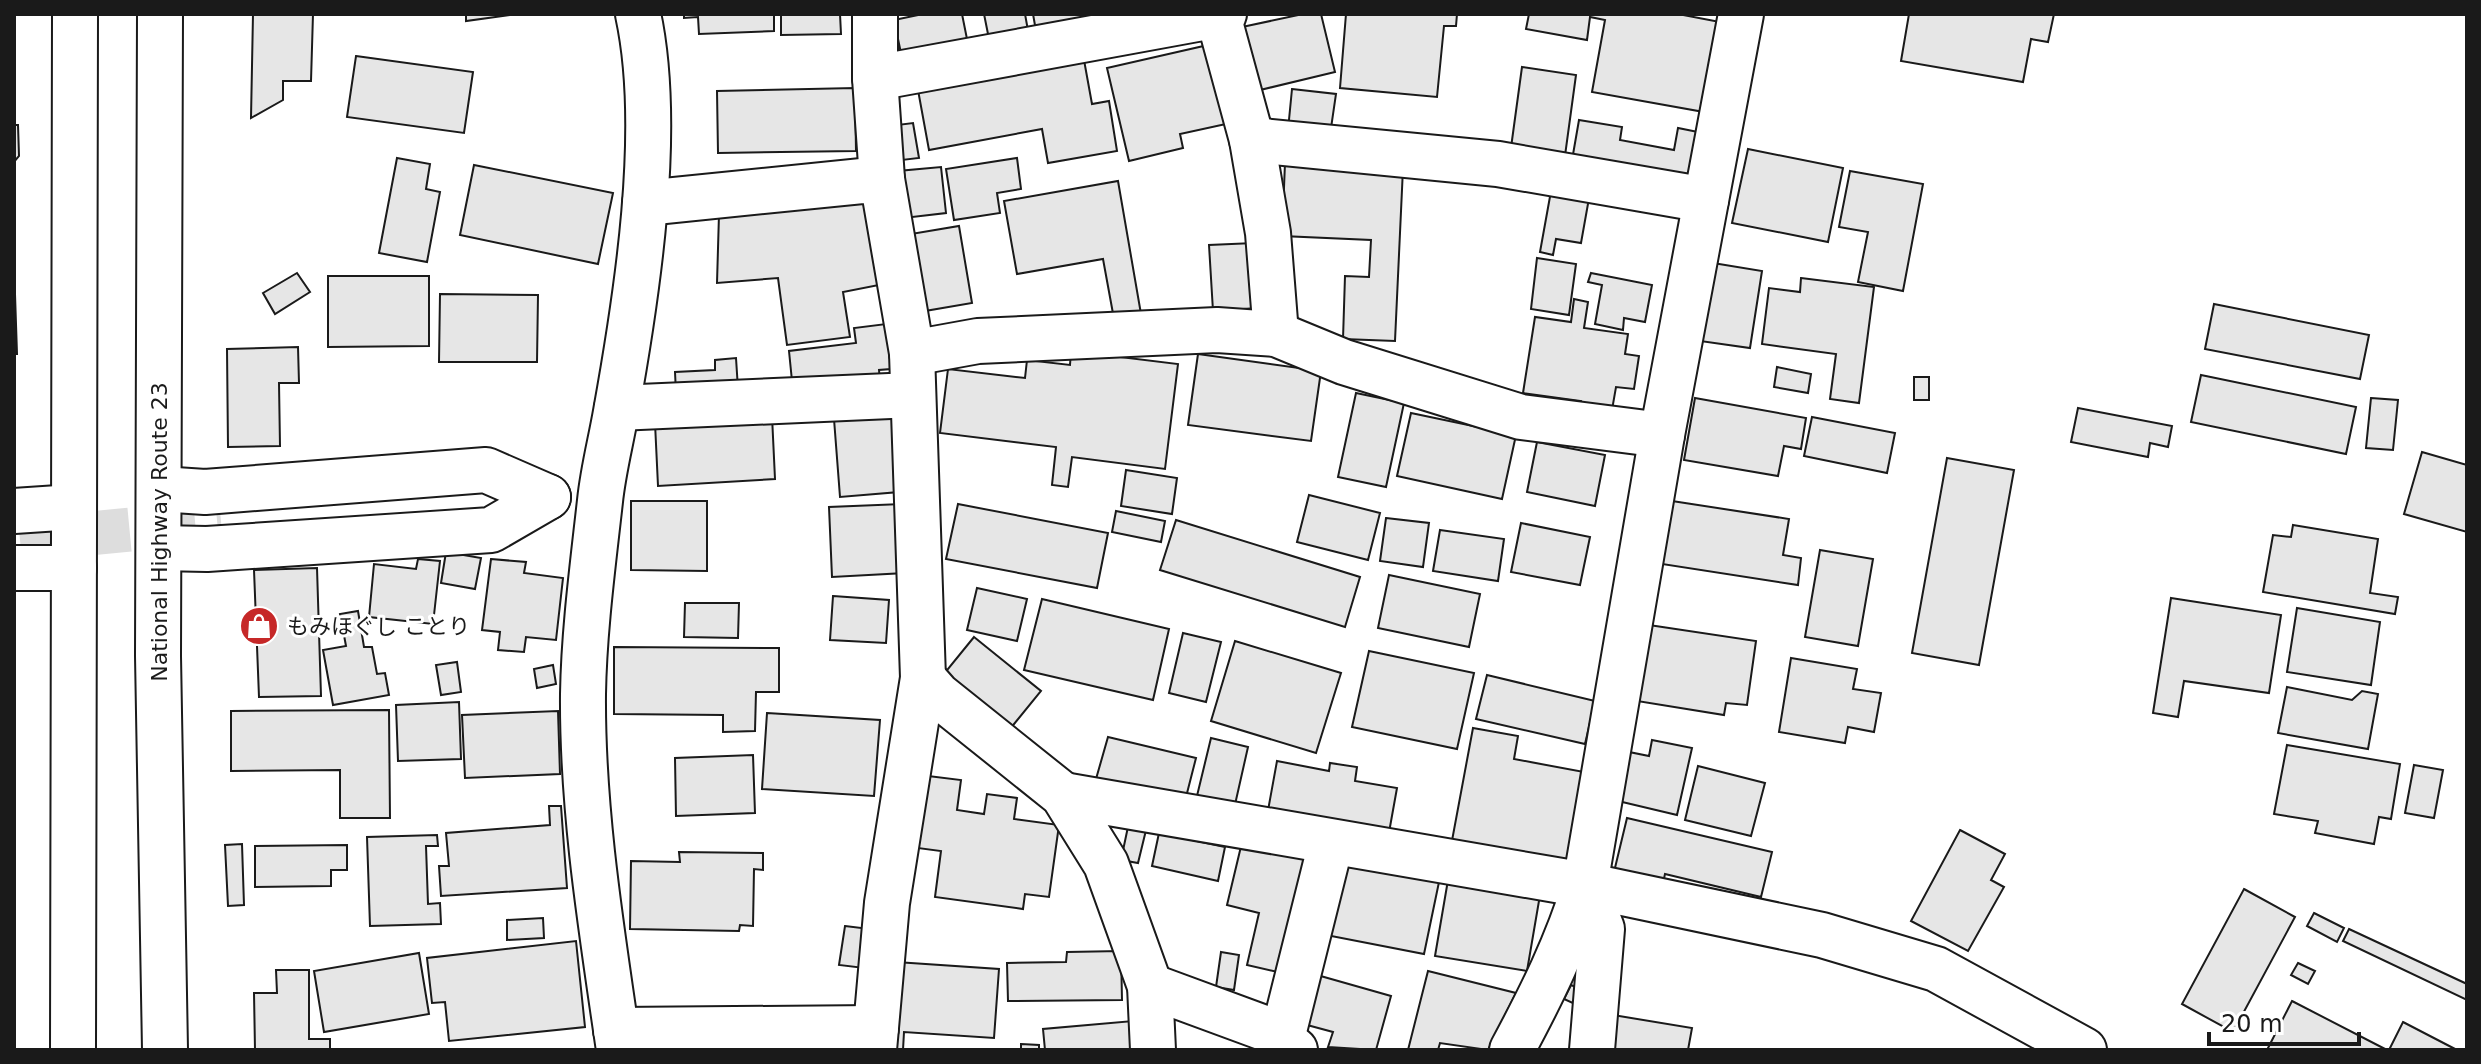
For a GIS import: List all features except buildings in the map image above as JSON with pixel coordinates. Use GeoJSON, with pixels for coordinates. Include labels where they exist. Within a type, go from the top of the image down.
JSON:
{"type":"FeatureCollection","features":[{"type":"Feature","properties":{"kind":"main road"},"geometry":{"type":"LineString","coordinates":[[73,1050],[75,14]]}},
{"type":"Feature","properties":{"kind":"main road","name":"National Highway Route 23"},"geometry":{"type":"LineString","coordinates":[[160,14],[159,548],[165,1050]]}},
{"type":"Feature","properties":{"kind":"main road"},"geometry":{"type":"LineString","coordinates":[[638,14],[643,38],[647,122],[645,203],[617,408],[600,498],[583,692],[586,781],[618,1040],[875,1039],[887,903],[923,678],[912,374],[882,179],[875,78],[875,14]]}},
{"type":"Feature","properties":{"kind":"main road"},"geometry":{"type":"LineString","coordinates":[[875,78],[1150,21],[1221,14],[1252,140],[1268,233],[1276,334]]}},
{"type":"Feature","properties":{"kind":"main road"},"geometry":{"type":"LineString","coordinates":[[1512,1050],[1549,982],[1585,885],[1662,435],[1741,14]]}},
{"type":"Feature","properties":{"kind":"main road"},"geometry":{"type":"LineString","coordinates":[[1252,140],[1498,164],[1706,200]]}},
{"type":"Feature","properties":{"kind":"main road"},"geometry":{"type":"LineString","coordinates":[[645,203],[882,179]]}},
{"type":"Feature","properties":{"kind":"main road"},"geometry":{"type":"LineString","coordinates":[[617,408],[912,374],[978,341],[1217,330],[1276,334],[1344,362],[1521,417],[1662,435]]}},
{"type":"Feature","properties":{"kind":"main road"},"geometry":{"type":"LineString","coordinates":[[160,489],[205,492],[486,470],[548,497]]}},
{"type":"Feature","properties":{"kind":"main road"},"geometry":{"type":"LineString","coordinates":[[159,548],[207,549],[491,530],[548,497]]}},
{"type":"Feature","properties":{"kind":"main road"},"geometry":{"type":"LineString","coordinates":[[221,521],[548,497],[600,498]]}},
{"type":"Feature","properties":{"kind":"main road"},"geometry":{"type":"LineString","coordinates":[[16,540],[74,507]]}},
{"type":"Feature","properties":{"kind":"main road"},"geometry":{"type":"LineString","coordinates":[[16,540],[74,568]]}},
{"type":"Feature","properties":{"kind":"main road"},"geometry":{"type":"LineString","coordinates":[[923,678],[938,695],[1063,795],[1106,864],[1150,986],[1153,1050]]}},
{"type":"Feature","properties":{"kind":"main road"},"geometry":{"type":"LineString","coordinates":[[1063,795],[1585,885],[1822,935],[1936,969],[2084,1050]]}},
{"type":"Feature","properties":{"kind":"main road"},"geometry":{"type":"LineString","coordinates":[[1150,986],[1267,1029],[1288,1044],[1331,843]]}},
{"type":"Feature","properties":{"kind":"main road"},"geometry":{"type":"LineString","coordinates":[[1585,885],[1602,929],[1592,1050]]}},
{"type":"Feature","properties":{"kind":"tunnel"},"geometry":{"type":"LineString","coordinates":[[20,540],[221,521]]}},
{"type":"Feature","properties":{"kind":"place","name":"もみほぐし ことり"},"geometry":{"type":"Point","coordinates":[259,626]}}]}
